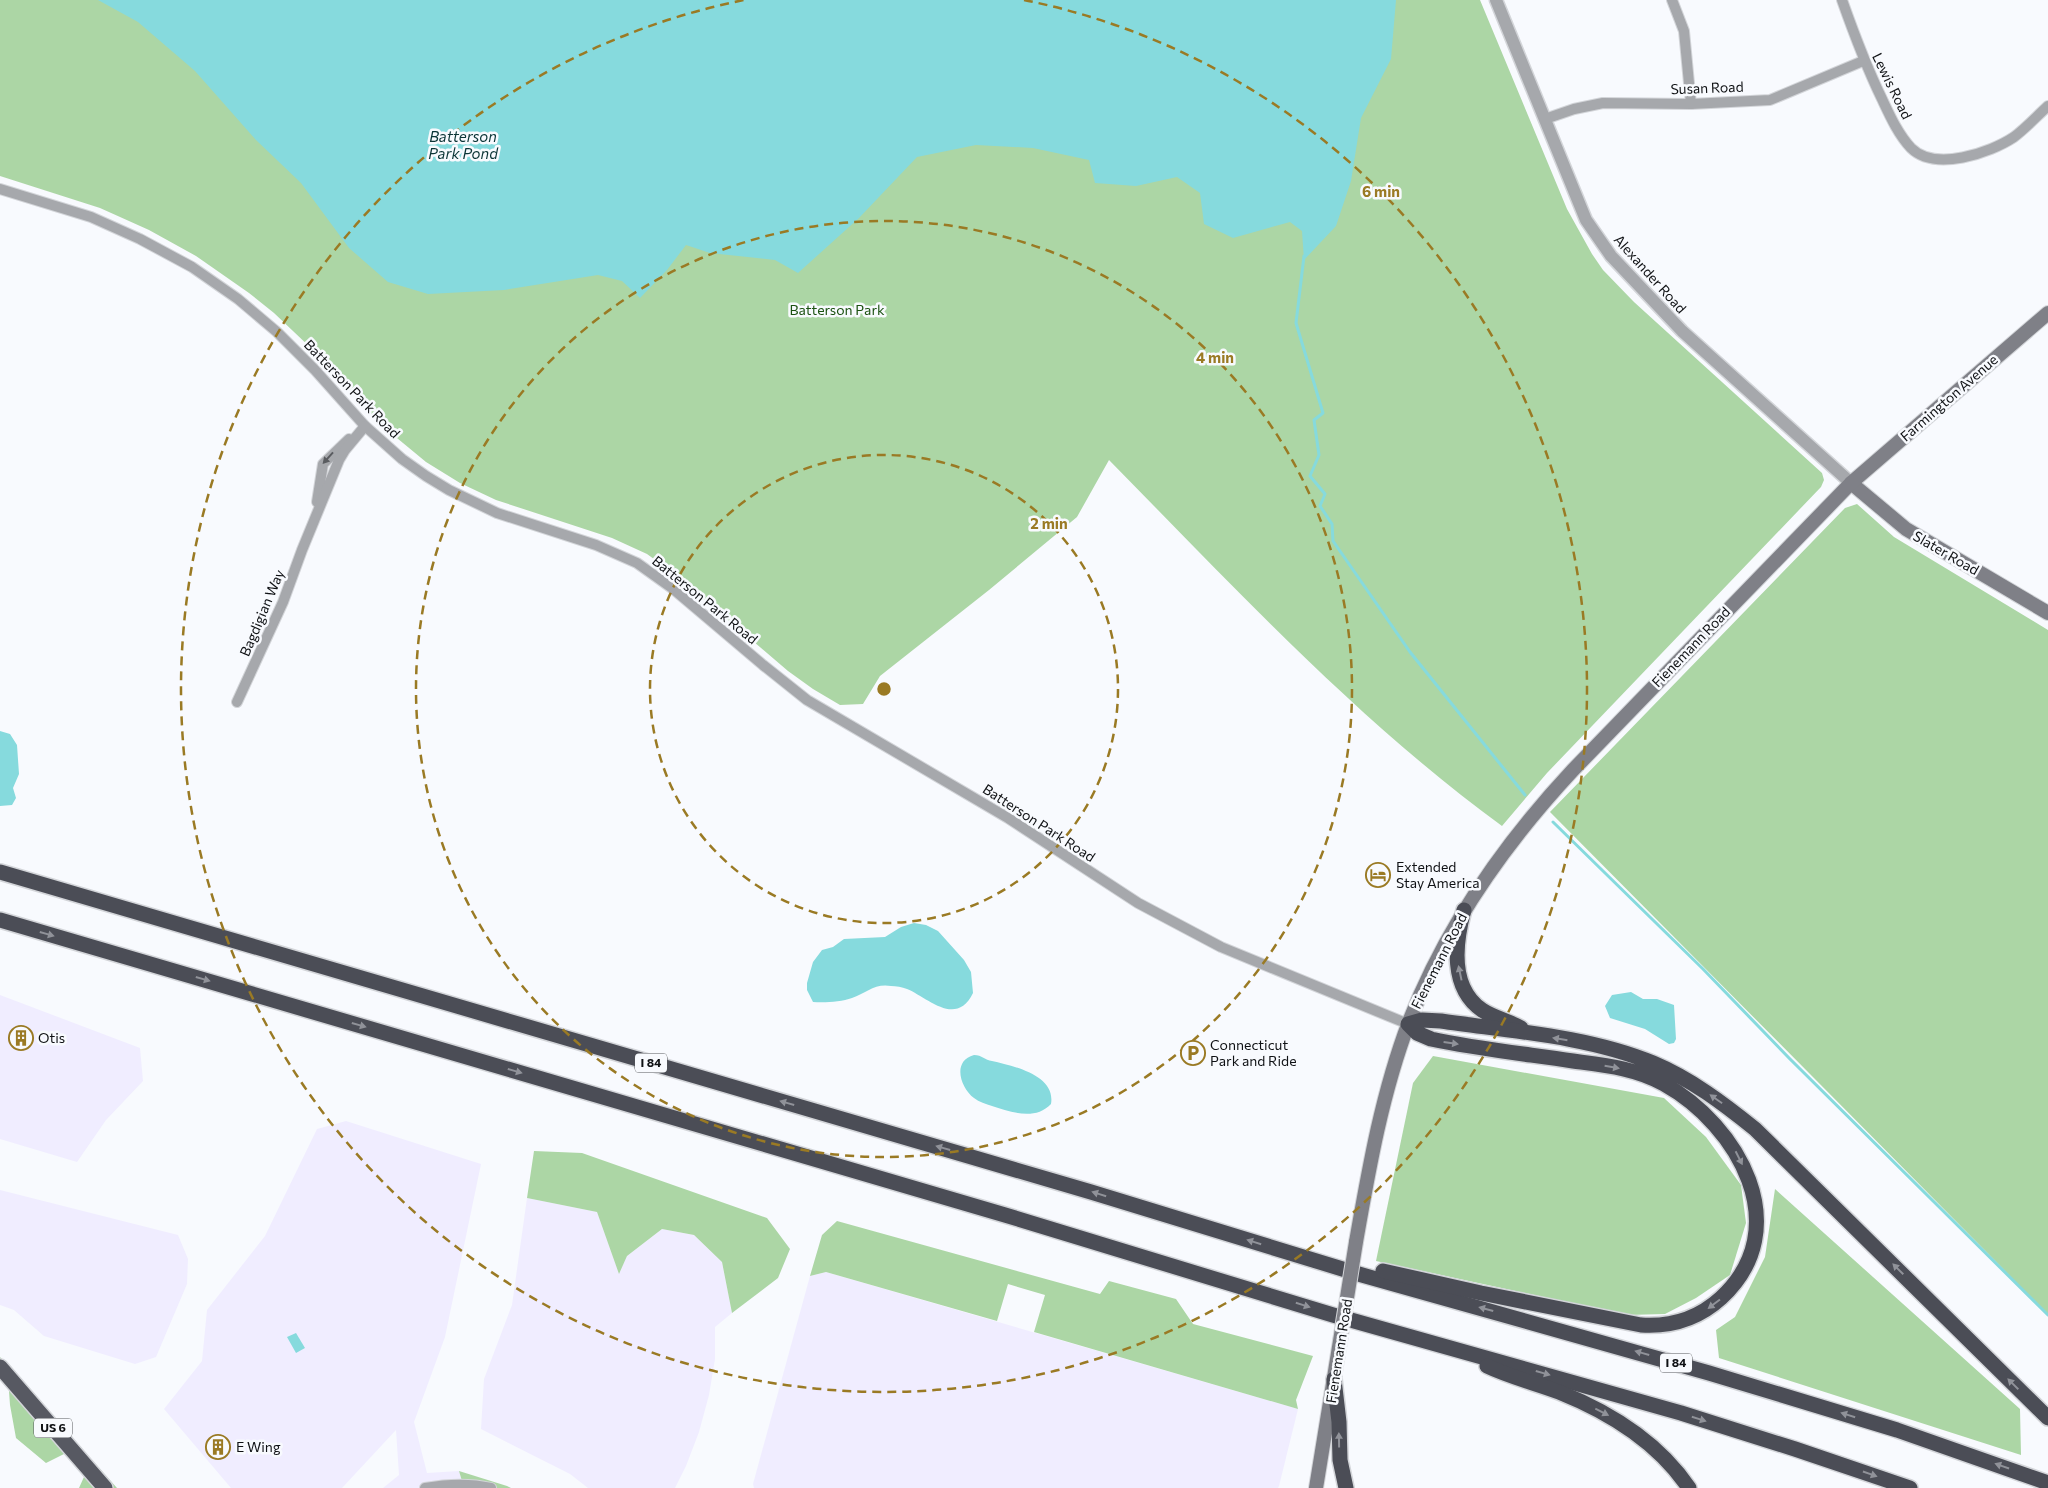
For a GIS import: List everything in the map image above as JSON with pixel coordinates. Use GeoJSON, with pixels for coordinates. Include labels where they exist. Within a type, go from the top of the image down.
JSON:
{"type":"FeatureCollection","features":[{"type":"Feature","properties":{"kind":"highway","name":"I 84"},"geometry":{"type":"LineString","coordinates":[[0,872],[1090,1192],[1301,1256],[1764,1389],[1914,1436],[2048,1483]]}},
{"type":"Feature","properties":{"kind":"highway"},"geometry":{"type":"LineString","coordinates":[[1464,910],[1458,933],[1457,955],[1460,976],[1466,992],[1484,1011],[1533,1035]]}},
{"type":"Feature","properties":{"kind":"highway"},"geometry":{"type":"LineString","coordinates":[[0,920],[996,1212],[1332,1314],[1681,1413],[1910,1488]]}},
{"type":"Feature","properties":{"kind":"highway"},"geometry":{"type":"LineString","coordinates":[[1408,1024],[1427,1020],[1604,1047],[1643,1059],[1674,1073],[1732,1110],[1781,1153],[2048,1418]]}},
{"type":"Feature","properties":{"kind":"highway"},"geometry":{"type":"LineString","coordinates":[[1301,1256],[1348,1263],[1618,1322],[1648,1326],[1673,1323],[1702,1312],[1732,1286],[1748,1261],[1755,1235],[1757,1213],[1754,1194],[1746,1173],[1722,1131],[1698,1108],[1673,1089],[1652,1078],[1616,1067],[1431,1039],[1417,1034],[1408,1024]]}},
{"type":"Feature","properties":{"kind":"highway"},"geometry":{"type":"LineString","coordinates":[[1462,1351],[1494,1369],[1560,1392],[1616,1420],[1661,1454],[1689,1488]]}},
{"type":"Feature","properties":{"kind":"highway","name":"US 6"},"geometry":{"type":"LineString","coordinates":[[0,1367],[105,1488]]}},
{"type":"Feature","properties":{"kind":"highway"},"geometry":{"type":"LineString","coordinates":[[1334,1379],[1340,1460],[1346,1488]]}},
{"type":"Feature","properties":{"kind":"main road","name":"Farmington Avenue"},"geometry":{"type":"LineString","coordinates":[[1851,483],[2048,312]]}},
{"type":"Feature","properties":{"kind":"main road","name":"Slater Road"},"geometry":{"type":"LineString","coordinates":[[1851,483],[1906,529],[2048,613]]}},
{"type":"Feature","properties":{"kind":"main road","name":"Fienemann Road"},"geometry":{"type":"LineString","coordinates":[[1316,1488],[1368,1175],[1383,1108],[1408,1024],[1428,977],[1464,910],[1502,854],[1559,785],[1851,483]]}},
{"type":"Feature","properties":{"kind":"street","name":"Alexander Road"},"geometry":{"type":"LineString","coordinates":[[1496,0],[1586,220],[1611,256],[1682,331],[1851,483]]}},
{"type":"Feature","properties":{"kind":"street"},"geometry":{"type":"LineString","coordinates":[[1672,0],[1684,31],[1691,104]]}},
{"type":"Feature","properties":{"kind":"street","name":"Lewis Road"},"geometry":{"type":"LineString","coordinates":[[1842,0],[1863,61],[1894,125],[1912,149],[1934,159],[1963,159],[1994,148],[2015,137],[2048,106]]}},
{"type":"Feature","properties":{"kind":"street","name":"Susan Road"},"geometry":{"type":"LineString","coordinates":[[1545,119],[1574,109],[1603,103],[1691,104],[1770,100],[1863,61]]}},
{"type":"Feature","properties":{"kind":"street","name":"Batterson Park Road"},"geometry":{"type":"LineString","coordinates":[[0,189],[67,209],[115,227],[166,253],[211,280],[238,299],[277,332],[315,370],[365,426],[402,459],[426,476],[465,498],[521,522],[596,545],[637,563],[672,588],[762,665],[807,700],[1008,818],[1124,894],[1168,920],[1243,956],[1408,1024]]}},
{"type":"Feature","properties":{"kind":"street","name":"Bagdigian Way"},"geometry":{"type":"LineString","coordinates":[[237,702],[283,602],[309,534],[323,464],[338,447],[365,426]]}},
{"type":"Feature","properties":{"kind":"street"},"geometry":{"type":"LineString","coordinates":[[425,1488],[470,1484],[491,1488]]}},
{"type":"Feature","properties":{"kind":"shaded area"},"geometry":{"type":"Polygon","coordinates":[[[0,995],[140,1048],[143,1081],[106,1120],[77,1162],[0,1139],[0,995]]]}},
{"type":"Feature","properties":{"kind":"shaded area"},"geometry":{"type":"Polygon","coordinates":[[[346,1121],[481,1164],[445,1337],[414,1422],[427,1473],[459,1471],[464,1488],[383,1488],[399,1475],[396,1430],[342,1488],[231,1488],[164,1409],[202,1361],[207,1310],[265,1236],[317,1129],[346,1121]]]}},
{"type":"Feature","properties":{"kind":"shaded area"},"geometry":{"type":"Polygon","coordinates":[[[0,1190],[178,1235],[188,1259],[187,1284],[156,1357],[135,1364],[44,1336],[14,1310],[0,1305],[0,1190]]]}},
{"type":"Feature","properties":{"kind":"shaded area"},"geometry":{"type":"Polygon","coordinates":[[[527,1198],[597,1212],[619,1273],[627,1256],[662,1229],[694,1235],[722,1262],[732,1313],[715,1327],[715,1359],[709,1395],[699,1432],[675,1488],[588,1488],[570,1474],[481,1429],[484,1379],[512,1305],[527,1198]]]}},
{"type":"Feature","properties":{"kind":"shaded area"},"geometry":{"type":"Polygon","coordinates":[[[826,1272],[1298,1409],[1279,1486],[1278,1488],[754,1488],[753,1484],[810,1276],[826,1272]]]}},
{"type":"Feature","properties":{"kind":"green space","name":"Batterson Park"},"geometry":{"type":"Polygon","coordinates":[[[0,0],[1480,0],[1567,209],[1603,270],[1634,302],[1822,473],[1824,480],[1821,487],[1547,773],[1502,826],[1397,742],[1347,697],[1250,604],[1109,460],[1077,517],[989,590],[880,676],[863,704],[840,705],[788,671],[673,573],[647,554],[612,538],[496,500],[460,483],[426,462],[380,424],[313,350],[274,313],[196,256],[149,230],[100,208],[0,176],[0,0]]]}},
{"type":"Feature","properties":{"kind":"green space"},"geometry":{"type":"Polygon","coordinates":[[[1857,504],[1894,537],[2048,630],[2048,1314],[1550,812],[1845,508],[1857,504]]]}},
{"type":"Feature","properties":{"kind":"green space"},"geometry":{"type":"Polygon","coordinates":[[[1433,1056],[1664,1098],[1706,1137],[1741,1185],[1746,1223],[1730,1275],[1696,1298],[1665,1314],[1627,1315],[1376,1261],[1413,1083],[1433,1056]]]}},
{"type":"Feature","properties":{"kind":"green space"},"geometry":{"type":"Polygon","coordinates":[[[534,1151],[582,1153],[767,1218],[790,1249],[778,1278],[732,1313],[722,1262],[694,1235],[662,1229],[627,1256],[619,1274],[597,1212],[527,1198],[534,1151]]]}},
{"type":"Feature","properties":{"kind":"green space"},"geometry":{"type":"Polygon","coordinates":[[[1775,1189],[2020,1409],[2021,1455],[1719,1358],[1716,1330],[1735,1317],[1765,1257],[1775,1189]]]}},
{"type":"Feature","properties":{"kind":"green space"},"geometry":{"type":"Polygon","coordinates":[[[837,1221],[1100,1294],[1109,1281],[1176,1299],[1193,1324],[1313,1356],[1296,1400],[1298,1409],[1034,1332],[1045,1295],[1008,1284],[997,1321],[826,1272],[810,1276],[822,1235],[837,1221]]]}},
{"type":"Feature","properties":{"kind":"green space"},"geometry":{"type":"Polygon","coordinates":[[[0,1357],[117,1488],[79,1488],[88,1468],[72,1450],[46,1463],[16,1438],[10,1405],[8,1377],[0,1367],[0,1357]]]}},
{"type":"Feature","properties":{"kind":"green space"},"geometry":{"type":"Polygon","coordinates":[[[459,1471],[507,1486],[511,1488],[464,1488],[459,1471]]]}},
{"type":"Feature","properties":{"kind":"water","name":"Batterson Park Pond"},"geometry":{"type":"Polygon","coordinates":[[[98,0],[1396,0],[1391,59],[1361,118],[1351,181],[1336,226],[1304,260],[1302,231],[1290,222],[1233,238],[1204,224],[1200,193],[1177,177],[1136,186],[1095,183],[1089,160],[1033,148],[976,145],[917,157],[859,218],[798,273],[775,260],[710,253],[686,245],[667,270],[640,298],[622,281],[598,275],[504,290],[428,294],[388,282],[349,248],[301,183],[256,140],[195,71],[138,22],[98,0]]]}},
{"type":"Feature","properties":{"kind":"water"},"geometry":{"type":"Polygon","coordinates":[[[0,731],[10,734],[17,745],[19,774],[13,788],[16,798],[12,805],[0,806],[0,731]]]}},
{"type":"Feature","properties":{"kind":"water"},"geometry":{"type":"Polygon","coordinates":[[[914,923],[926,925],[938,931],[964,960],[971,972],[973,993],[966,1003],[958,1008],[941,1007],[907,989],[885,985],[875,987],[848,999],[832,1002],[813,1002],[807,990],[807,983],[813,962],[822,950],[833,947],[844,939],[885,937],[901,927],[914,923]]]}},
{"type":"Feature","properties":{"kind":"water"},"geometry":{"type":"Polygon","coordinates":[[[1631,992],[1643,999],[1657,999],[1674,1005],[1676,1039],[1674,1043],[1669,1044],[1645,1029],[1610,1018],[1605,1006],[1612,995],[1631,992]]]}},
{"type":"Feature","properties":{"kind":"water"},"geometry":{"type":"Polygon","coordinates":[[[974,1055],[1021,1069],[1040,1079],[1047,1086],[1051,1094],[1051,1104],[1038,1112],[1023,1114],[983,1103],[976,1099],[965,1087],[960,1075],[963,1063],[967,1058],[974,1055]]]}},
{"type":"Feature","properties":{"kind":"water"},"geometry":{"type":"Polygon","coordinates":[[[296,1333],[305,1348],[296,1353],[287,1337],[296,1333]]]}},
{"type":"Feature","properties":{"kind":"waterway"},"geometry":{"type":"LineString","coordinates":[[1304,256],[1296,323],[1323,413],[1314,420],[1319,455],[1310,476],[1325,494],[1320,506],[1332,524],[1333,541],[1410,652],[1525,795]]}},
{"type":"Feature","properties":{"kind":"waterway"},"geometry":{"type":"LineString","coordinates":[[1553,822],[1703,969],[1790,1059],[2048,1315]]}},
{"type":"Feature","properties":{"kind":"place","name":"Extended Stay America"},"geometry":{"type":"Point","coordinates":[1378,875]}},
{"type":"Feature","properties":{"kind":"place","name":"Otis"},"geometry":{"type":"Point","coordinates":[21,1038]}},
{"type":"Feature","properties":{"kind":"place","name":"Connecticut Park and Ride"},"geometry":{"type":"Point","coordinates":[1193,1053]}},
{"type":"Feature","properties":{"kind":"place","name":"E Wing"},"geometry":{"type":"Point","coordinates":[218,1447]}}]}
